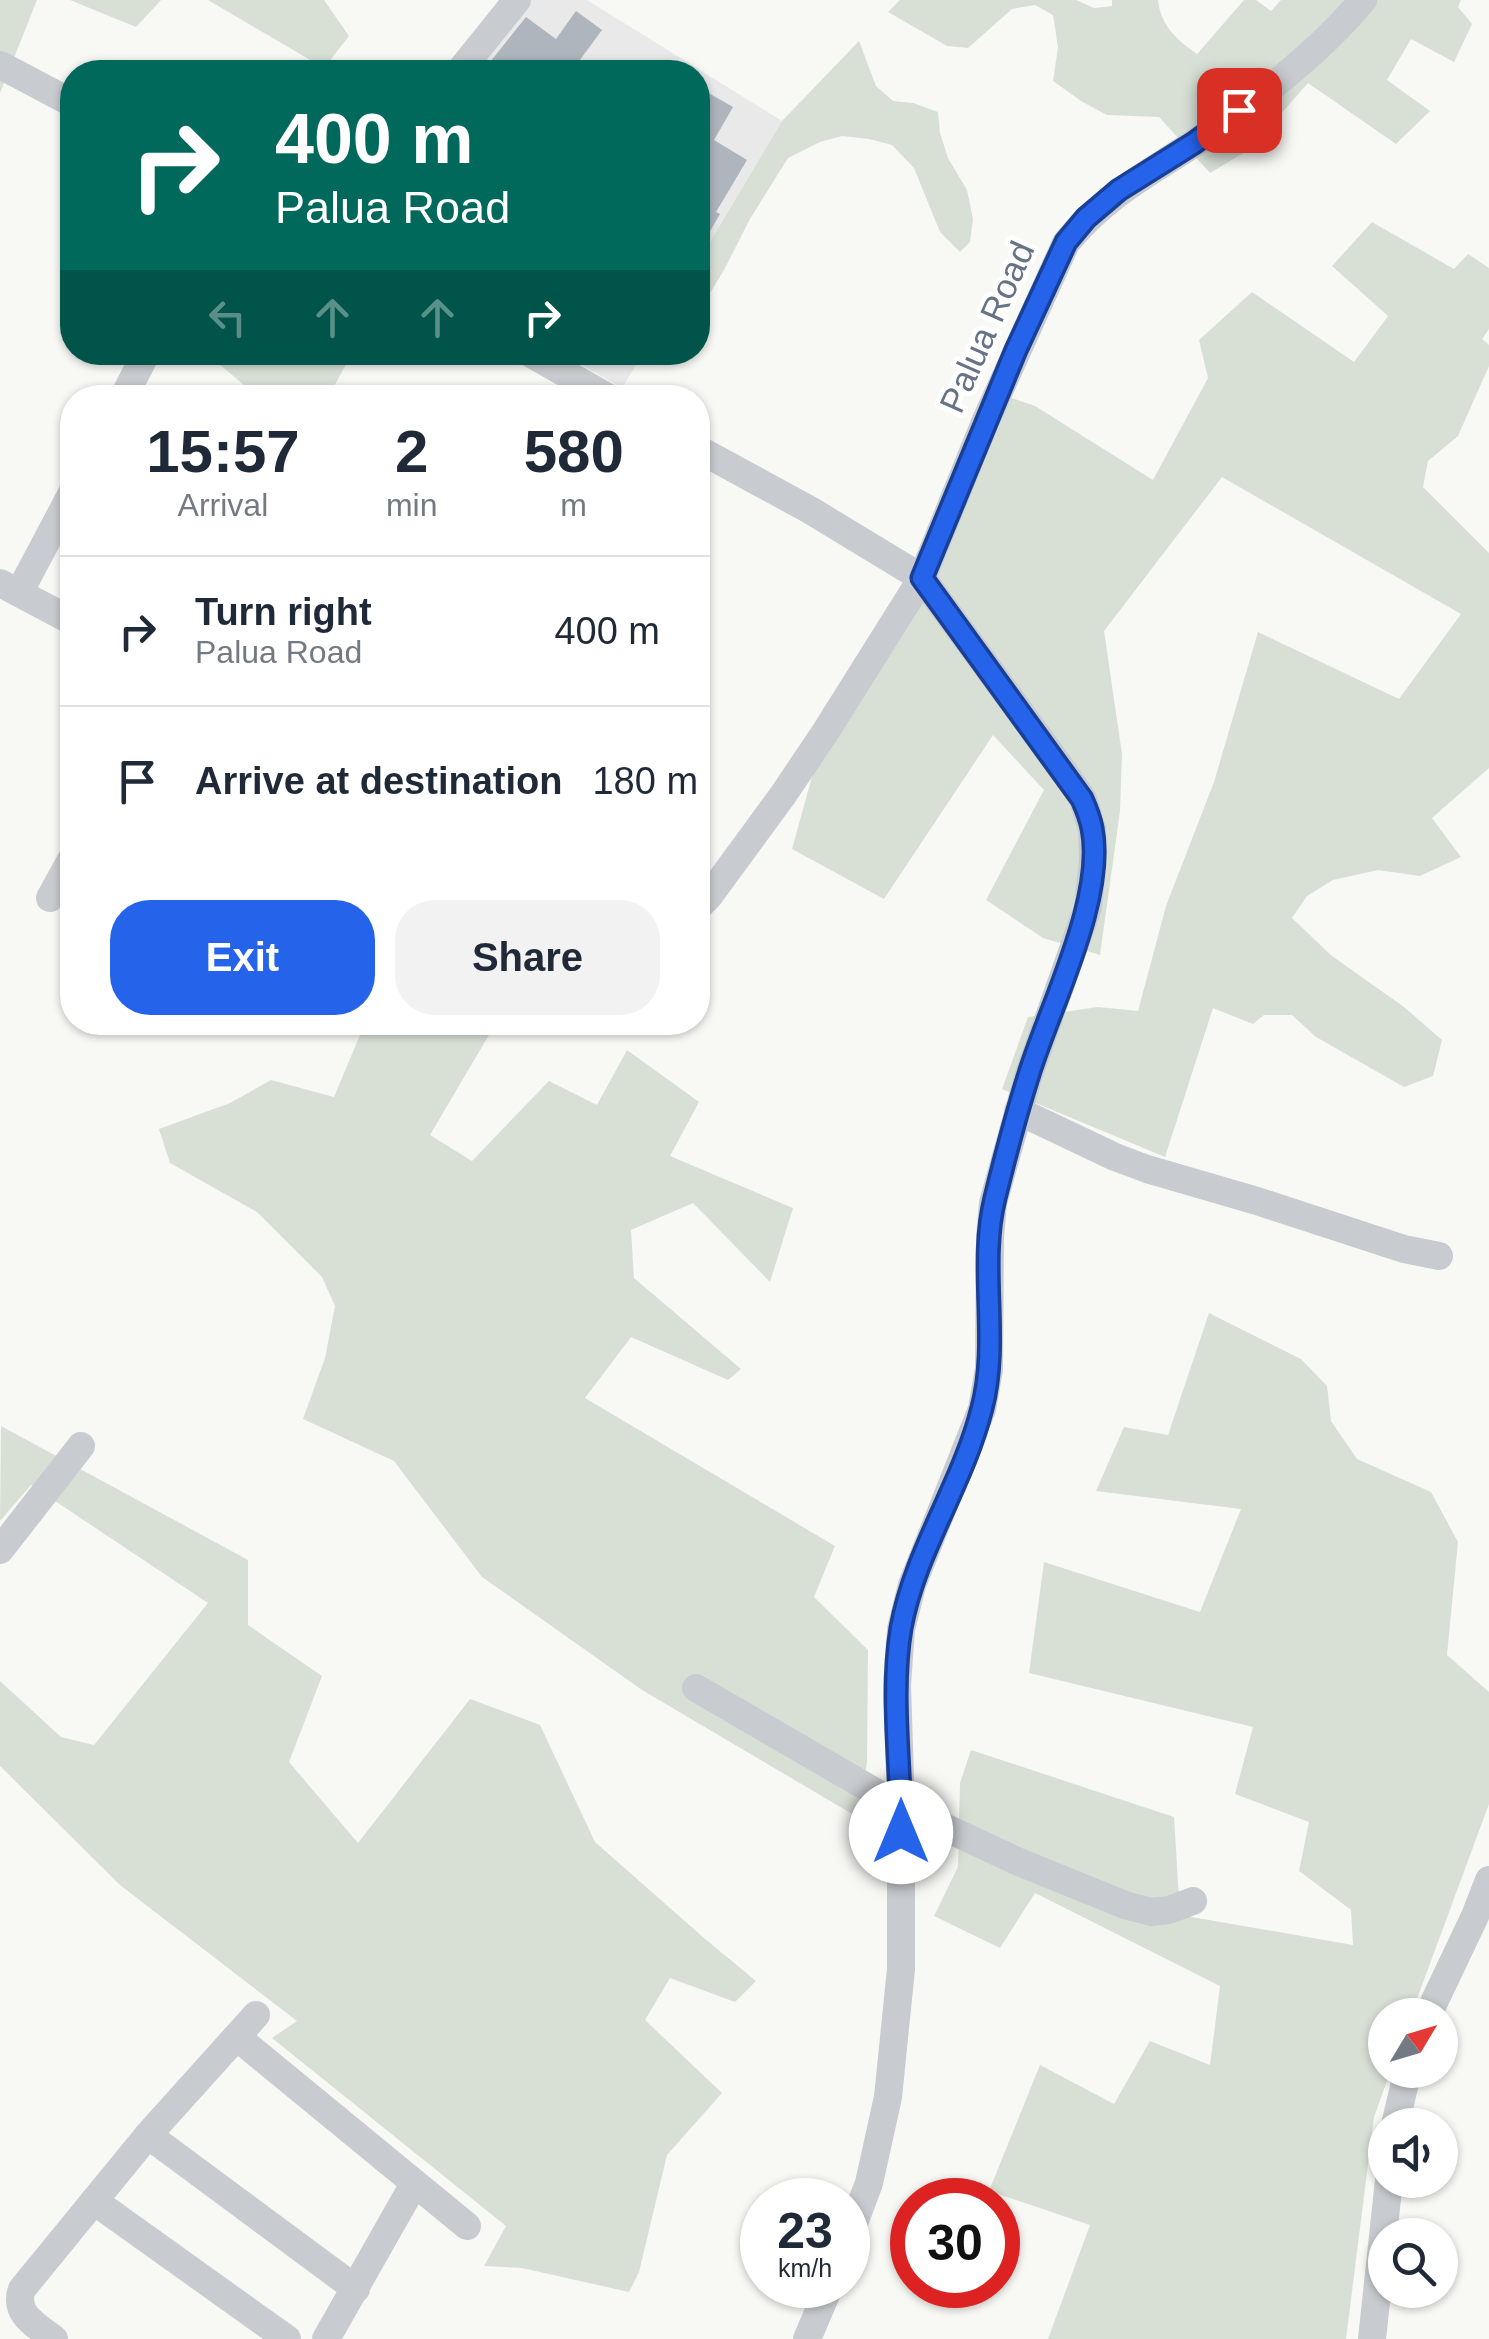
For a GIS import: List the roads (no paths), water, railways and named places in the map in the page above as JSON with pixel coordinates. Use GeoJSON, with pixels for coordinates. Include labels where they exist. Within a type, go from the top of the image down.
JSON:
{"type":"FeatureCollection","features":[{"type":"Feature","properties":{"kind":"street"},"geometry":{"type":"LineString","coordinates":[[469,60],[517,0]]}},
{"type":"Feature","properties":{"kind":"street","name":"Palua Road"},"geometry":{"type":"LineString","coordinates":[[710,895],[783,795],[922,578],[1016,350],[1066,242],[1086,218],[1119,190],[1262,94],[1343,24],[1363,0]]}},
{"type":"Feature","properties":{"kind":"street"},"geometry":{"type":"LineString","coordinates":[[0,65],[60,97]]}},
{"type":"Feature","properties":{"kind":"street"},"geometry":{"type":"LineString","coordinates":[[551,365],[586,385]]}},
{"type":"Feature","properties":{"kind":"street"},"geometry":{"type":"LineString","coordinates":[[710,456],[922,578],[1062,768],[1082,799],[1092,829],[1088,907],[1028,1074],[994,1203],[990,1236],[989,1369],[982,1409],[912,1586],[901,1629],[897,1685],[901,1969],[888,2098],[870,2179]]}},
{"type":"Feature","properties":{"kind":"street"},"geometry":{"type":"LineString","coordinates":[[60,511],[10,588],[60,615]]}},
{"type":"Feature","properties":{"kind":"street"},"geometry":{"type":"LineString","coordinates":[[50,898],[60,880]]}},
{"type":"Feature","properties":{"kind":"street"},"geometry":{"type":"LineString","coordinates":[[1018,1112],[1147,1169],[1404,1250],[1439,1256]]}},
{"type":"Feature","properties":{"kind":"street"},"geometry":{"type":"LineString","coordinates":[[0,1550],[81,1446]]}},
{"type":"Feature","properties":{"kind":"street"},"geometry":{"type":"LineString","coordinates":[[696,1688],[901,1807],[1019,1862],[1126,1906],[1152,1912],[1193,1900]]}},
{"type":"Feature","properties":{"kind":"street"},"geometry":{"type":"LineString","coordinates":[[1436,1998],[1489,1880]]}},
{"type":"Feature","properties":{"kind":"street"},"geometry":{"type":"LineString","coordinates":[[54,2339],[26,2316],[19,2295],[148,2136],[256,2016]]}},
{"type":"Feature","properties":{"kind":"street"},"geometry":{"type":"LineString","coordinates":[[238,2038],[466,2226]]}},
{"type":"Feature","properties":{"kind":"street"},"geometry":{"type":"LineString","coordinates":[[148,2136],[356,2289]]}},
{"type":"Feature","properties":{"kind":"street"},"geometry":{"type":"LineString","coordinates":[[326,2339],[414,2184]]}},
{"type":"Feature","properties":{"kind":"street"},"geometry":{"type":"LineString","coordinates":[[1372,2339],[1387,2198]]}},
{"type":"Feature","properties":{"kind":"street"},"geometry":{"type":"LineString","coordinates":[[94,2201],[288,2339]]}},
{"type":"Feature","properties":{"kind":"street"},"geometry":{"type":"LineString","coordinates":[[806,2339],[820,2308]]}}]}
